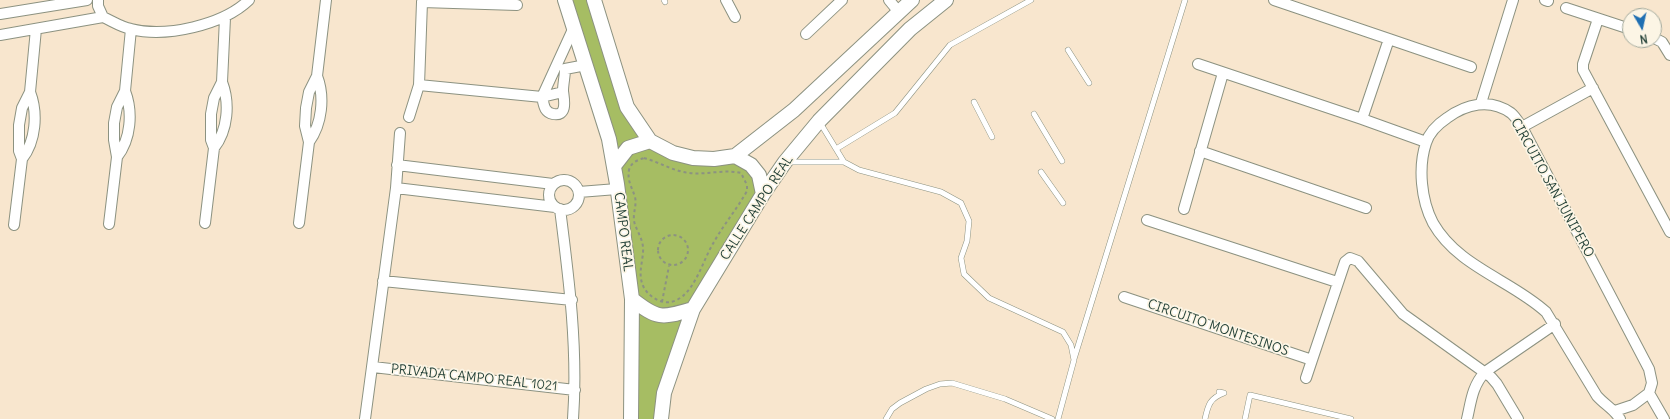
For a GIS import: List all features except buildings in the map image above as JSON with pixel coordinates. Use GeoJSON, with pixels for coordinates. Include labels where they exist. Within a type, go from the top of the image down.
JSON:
{"type":"FeatureCollection","features":[{"type":"Feature","properties":{"kind":"street"},"geometry":{"type":"LineString","coordinates":[[0,14],[39,4],[87,0]]}},
{"type":"Feature","properties":{"kind":"street"},"geometry":{"type":"LineString","coordinates":[[98,0],[98,6],[102,17]]}},
{"type":"Feature","properties":{"kind":"street"},"geometry":{"type":"LineString","coordinates":[[0,35],[102,17],[131,29],[157,32],[183,30],[225,18],[249,0]]}},
{"type":"Feature","properties":{"kind":"street"},"geometry":{"type":"LineString","coordinates":[[299,224],[309,142],[305,126],[306,108],[309,92],[317,76],[326,0]]}},
{"type":"Feature","properties":{"kind":"street"},"geometry":{"type":"LineString","coordinates":[[565,0],[609,139],[614,166]]}},
{"type":"Feature","properties":{"kind":"street"},"geometry":{"type":"LineString","coordinates":[[594,0],[627,107],[650,141],[673,153],[693,158],[714,159],[735,156],[794,110],[898,11],[912,0]]}},
{"type":"Feature","properties":{"kind":"street"},"geometry":{"type":"LineString","coordinates":[[726,0],[735,18]]}},
{"type":"Feature","properties":{"kind":"street"},"geometry":{"type":"LineString","coordinates":[[806,34],[842,0]]}},
{"type":"Feature","properties":{"kind":"street"},"geometry":{"type":"LineString","coordinates":[[889,0],[898,11]]}},
{"type":"Feature","properties":{"kind":"street","name":"CALLE CAMPO REAL"},"geometry":{"type":"LineString","coordinates":[[661,419],[664,393],[693,309],[762,194],[785,162],[819,121],[910,29],[946,0]]}},
{"type":"Feature","properties":{"kind":"street"},"geometry":{"type":"LineString","coordinates":[[1274,0],[1471,68]]}},
{"type":"Feature","properties":{"kind":"street"},"geometry":{"type":"LineString","coordinates":[[1481,103],[1513,0]]}},
{"type":"Feature","properties":{"kind":"street"},"geometry":{"type":"LineString","coordinates":[[409,117],[419,85],[422,2],[517,6]]}},
{"type":"Feature","properties":{"kind":"street"},"geometry":{"type":"LineString","coordinates":[[1566,8],[1622,26]]}},
{"type":"Feature","properties":{"kind":"street"},"geometry":{"type":"LineString","coordinates":[[205,223],[214,148],[223,132],[226,115],[226,99],[222,82],[225,18]]}},
{"type":"Feature","properties":{"kind":"street"},"geometry":{"type":"LineString","coordinates":[[1598,19],[1583,70],[1670,232]]}},
{"type":"Feature","properties":{"kind":"street"},"geometry":{"type":"LineString","coordinates":[[560,69],[566,104],[562,111],[556,114],[549,113],[545,109],[542,97],[560,69],[574,27]]}},
{"type":"Feature","properties":{"kind":"street"},"geometry":{"type":"LineString","coordinates":[[14,225],[22,159],[31,143],[34,125],[35,110],[30,92],[36,28]]}},
{"type":"Feature","properties":{"kind":"street"},"geometry":{"type":"LineString","coordinates":[[109,224],[117,157],[114,140],[114,123],[117,107],[125,91],[131,29]]}},
{"type":"Feature","properties":{"kind":"street"},"geometry":{"type":"LineString","coordinates":[[1362,119],[1389,39]]}},
{"type":"Feature","properties":{"kind":"street"},"geometry":{"type":"LineString","coordinates":[[1662,42],[1670,55]]}},
{"type":"Feature","properties":{"kind":"street"},"geometry":{"type":"LineString","coordinates":[[1198,64],[1426,142]]}},
{"type":"Feature","properties":{"kind":"street"},"geometry":{"type":"LineString","coordinates":[[560,69],[586,65]]}},
{"type":"Feature","properties":{"kind":"street"},"geometry":{"type":"LineString","coordinates":[[1184,209],[1223,73]]}},
{"type":"Feature","properties":{"kind":"street"},"geometry":{"type":"LineString","coordinates":[[309,142],[318,126],[321,109],[322,93],[317,76]]}},
{"type":"Feature","properties":{"kind":"street"},"geometry":{"type":"LineString","coordinates":[[214,148],[211,140],[211,114],[214,98],[222,82]]}},
{"type":"Feature","properties":{"kind":"street"},"geometry":{"type":"LineString","coordinates":[[419,85],[542,97],[563,92]]}},
{"type":"Feature","properties":{"kind":"street"},"geometry":{"type":"LineString","coordinates":[[1522,127],[1593,88]]}},
{"type":"Feature","properties":{"kind":"street"},"geometry":{"type":"LineString","coordinates":[[117,157],[126,141],[129,124],[130,108],[125,91]]}},
{"type":"Feature","properties":{"kind":"street"},"geometry":{"type":"LineString","coordinates":[[22,159],[19,151],[19,124],[22,108],[30,92]]}},
{"type":"Feature","properties":{"kind":"street","name":"CIRCUITO SAN JUNIPERO"},"geometry":{"type":"LineString","coordinates":[[1618,415],[1596,396],[1555,324],[1536,303],[1473,264],[1450,245],[1433,222],[1425,199],[1421,175],[1426,142],[1437,124],[1459,109],[1481,103],[1495,105],[1512,113],[1522,127],[1649,369],[1652,383],[1649,393]]}},
{"type":"Feature","properties":{"kind":"street","name":"PRIVADA CAMPO REAL 1021"},"geometry":{"type":"LineString","coordinates":[[365,419],[396,188],[400,133]]}},
{"type":"Feature","properties":{"kind":"street"},"geometry":{"type":"LineString","coordinates":[[614,166],[628,148],[650,141]]}},
{"type":"Feature","properties":{"kind":"street"},"geometry":{"type":"LineString","coordinates":[[1200,151],[1366,208]]}},
{"type":"Feature","properties":{"kind":"street"},"geometry":{"type":"LineString","coordinates":[[735,156],[751,165],[759,175],[762,194]]}},
{"type":"Feature","properties":{"kind":"street"},"geometry":{"type":"LineString","coordinates":[[397,165],[553,184]]}},
{"type":"Feature","properties":{"kind":"street","name":"CAMPO REAL"},"geometry":{"type":"LineString","coordinates":[[614,166],[632,299]]}},
{"type":"Feature","properties":{"kind":"street"},"geometry":{"type":"LineString","coordinates":[[396,188],[565,210],[575,206],[578,201],[579,192],[576,186],[568,180],[557,181],[553,184],[549,194],[549,199],[558,208]]}},
{"type":"Feature","properties":{"kind":"street"},"geometry":{"type":"LineString","coordinates":[[579,192],[617,189]]}},
{"type":"Feature","properties":{"kind":"street","name":"PRIVADA CAMPO REAL 1021"},"geometry":{"type":"LineString","coordinates":[[558,208],[572,300],[575,390],[573,419]]}},
{"type":"Feature","properties":{"kind":"street"},"geometry":{"type":"LineString","coordinates":[[1147,220],[1337,282]]}},
{"type":"Feature","properties":{"kind":"street"},"geometry":{"type":"LineString","coordinates":[[1306,378],[1344,262],[1350,258],[1358,261],[1403,314],[1485,372],[1498,384],[1518,419]]}},
{"type":"Feature","properties":{"kind":"street"},"geometry":{"type":"LineString","coordinates":[[383,281],[572,300]]}},
{"type":"Feature","properties":{"kind":"street","name":"CIRCUITO MONTESINOS"},"geometry":{"type":"LineString","coordinates":[[1124,297],[1312,360]]}},
{"type":"Feature","properties":{"kind":"street"},"geometry":{"type":"LineString","coordinates":[[632,299],[650,313],[660,316],[693,309]]}},
{"type":"Feature","properties":{"kind":"street"},"geometry":{"type":"LineString","coordinates":[[631,419],[632,299]]}},
{"type":"Feature","properties":{"kind":"street"},"geometry":{"type":"LineString","coordinates":[[1468,419],[1476,383],[1485,372],[1555,324]]}},
{"type":"Feature","properties":{"kind":"street","name":"PRIVADA CAMPO REAL 1021"},"geometry":{"type":"LineString","coordinates":[[373,367],[575,390]]}},
{"type":"Feature","properties":{"kind":"street"},"geometry":{"type":"LineString","coordinates":[[1618,415],[1649,393],[1664,419]]}},
{"type":"Feature","properties":{"kind":"lane"},"geometry":{"type":"LineString","coordinates":[[836,149],[895,114],[950,45],[1032,0]]}},
{"type":"Feature","properties":{"kind":"lane"},"geometry":{"type":"LineString","coordinates":[[1058,419],[1074,360],[1185,0]]}},
{"type":"Feature","properties":{"kind":"lane"},"geometry":{"type":"LineString","coordinates":[[1068,50],[1089,83]]}},
{"type":"Feature","properties":{"kind":"lane"},"geometry":{"type":"LineString","coordinates":[[974,102],[992,137]]}},
{"type":"Feature","properties":{"kind":"lane"},"geometry":{"type":"LineString","coordinates":[[1034,114],[1062,161]]}},
{"type":"Feature","properties":{"kind":"lane"},"geometry":{"type":"LineString","coordinates":[[819,121],[844,162]]}},
{"type":"Feature","properties":{"kind":"lane"},"geometry":{"type":"LineString","coordinates":[[785,162],[844,162],[859,170],[941,192],[961,203],[969,221],[967,241],[961,258],[964,274],[989,298],[1063,332],[1071,345],[1074,360]]}},
{"type":"Feature","properties":{"kind":"lane"},"geometry":{"type":"LineString","coordinates":[[1041,172],[1063,203]]}},
{"type":"Feature","properties":{"kind":"lane"},"geometry":{"type":"LineString","coordinates":[[886,419],[892,409],[911,396],[933,386],[952,383],[1005,399],[1052,419]]}},
{"type":"Feature","properties":{"kind":"lane"},"geometry":{"type":"LineString","coordinates":[[1205,419],[1208,404],[1215,397],[1224,393],[1219,392]]}},
{"type":"Feature","properties":{"kind":"lane"},"geometry":{"type":"LineString","coordinates":[[1245,419],[1250,395],[1350,419]]}},
{"type":"Feature","properties":{"kind":"path"},"geometry":{"type":"LineString","coordinates":[[644,158],[686,173],[702,174],[732,171],[741,173],[748,185],[747,191],[714,242],[693,282],[683,295],[671,302],[662,302],[647,292],[642,283],[643,248],[640,233],[634,221],[636,204],[629,184],[629,168],[634,161],[644,158]]}},
{"type":"Feature","properties":{"kind":"path"},"geometry":{"type":"LineString","coordinates":[[677,235],[686,242],[689,253],[682,263],[669,266],[663,263],[659,258],[657,252],[658,245],[666,236],[677,235]]}},
{"type":"Feature","properties":{"kind":"path"},"geometry":{"type":"LineString","coordinates":[[660,316],[669,266]]}},
{"type":"Feature","properties":{"kind":"green space"},"geometry":{"type":"Polygon","coordinates":[[[565,0],[594,0],[627,107],[650,141],[751,165],[763,194],[693,309],[661,419],[631,419],[632,392],[617,184],[565,0]]]}}]}
